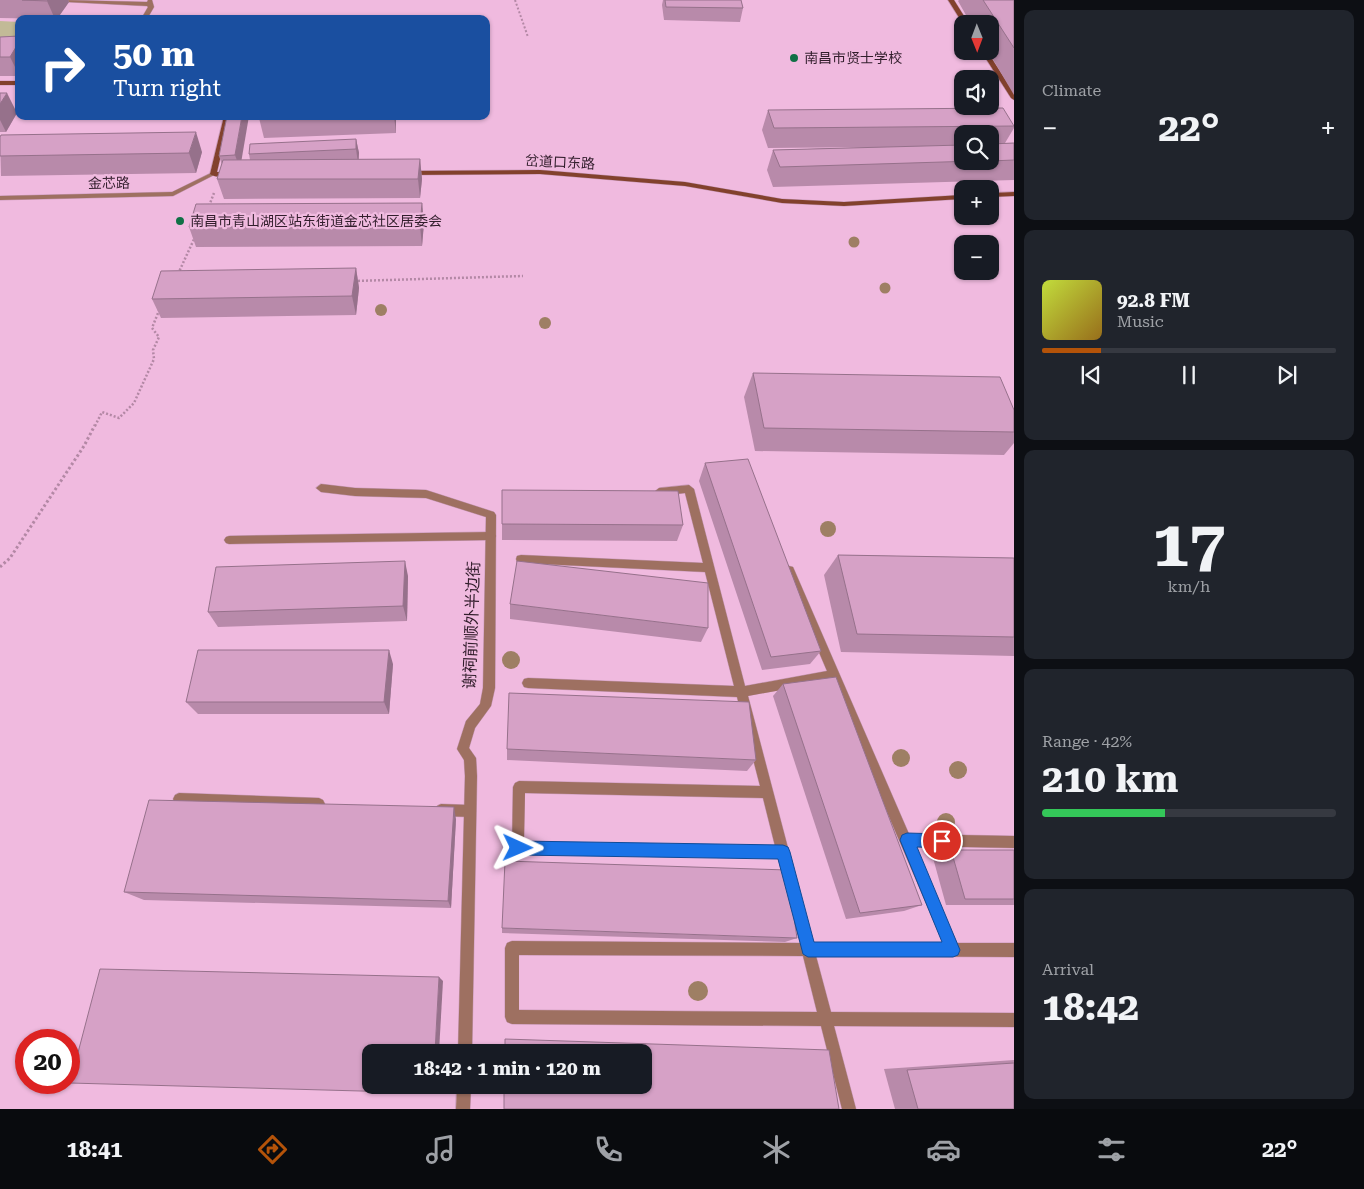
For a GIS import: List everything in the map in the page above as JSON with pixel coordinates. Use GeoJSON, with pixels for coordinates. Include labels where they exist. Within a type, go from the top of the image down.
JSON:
{"type":"FeatureCollection","features":[{"type":"Feature","properties":{"kind":"street"},"geometry":{"type":"LineString","coordinates":[[67,0],[149,2],[151,7],[146,15]]}},
{"type":"Feature","properties":{"kind":"street"},"geometry":{"type":"LineString","coordinates":[[951,0],[960,15]]}},
{"type":"Feature","properties":{"kind":"street"},"geometry":{"type":"LineString","coordinates":[[990,60],[1014,98]]}},
{"type":"Feature","properties":{"kind":"street"},"geometry":{"type":"LineString","coordinates":[[0,83],[15,83]]}},
{"type":"Feature","properties":{"kind":"street"},"geometry":{"type":"LineString","coordinates":[[226,120],[214,174],[243,174]]}},
{"type":"Feature","properties":{"kind":"street","name":"岔道口东路"},"geometry":{"type":"LineString","coordinates":[[402,173],[540,172],[685,184],[782,201],[835,204],[954,197]]}},
{"type":"Feature","properties":{"kind":"street","name":"金芯路"},"geometry":{"type":"LineString","coordinates":[[0,198],[173,194],[214,174]]}},
{"type":"Feature","properties":{"kind":"street"},"geometry":{"type":"LineString","coordinates":[[999,195],[1014,194]]}},
{"type":"Feature","properties":{"kind":"street","name":"谢祠前顺外半边街"},"geometry":{"type":"LineString","coordinates":[[321,488],[355,492],[418,493],[440,497],[492,514],[489,688],[485,706],[470,725],[463,749],[470,758],[465,1044]]}},
{"type":"Feature","properties":{"kind":"street"},"geometry":{"type":"LineString","coordinates":[[643,494],[689,489],[849,1109]]}},
{"type":"Feature","properties":{"kind":"street"},"geometry":{"type":"LineString","coordinates":[[229,540],[491,536]]}},
{"type":"Feature","properties":{"kind":"street"},"geometry":{"type":"LineString","coordinates":[[521,559],[710,568]]}},
{"type":"Feature","properties":{"kind":"street"},"geometry":{"type":"LineString","coordinates":[[785,561],[953,950]]}},
{"type":"Feature","properties":{"kind":"street"},"geometry":{"type":"LineString","coordinates":[[528,683],[742,692],[835,675]]}},
{"type":"Feature","properties":{"kind":"street"},"geometry":{"type":"LineString","coordinates":[[767,792],[519,787],[518,848],[783,852]]}},
{"type":"Feature","properties":{"kind":"street"},"geometry":{"type":"LineString","coordinates":[[178,798],[334,805]]}},
{"type":"Feature","properties":{"kind":"street"},"geometry":{"type":"LineString","coordinates":[[431,809],[470,811]]}},
{"type":"Feature","properties":{"kind":"street"},"geometry":{"type":"LineString","coordinates":[[907,840],[1014,842]]}},
{"type":"Feature","properties":{"kind":"street"},"geometry":{"type":"LineString","coordinates":[[1014,950],[512,948],[512,1017],[1014,1020]]}},
{"type":"Feature","properties":{"kind":"street"},"geometry":{"type":"LineString","coordinates":[[463,1109],[464,1094]]}},
{"type":"Feature","properties":{"kind":"path"},"geometry":{"type":"LineString","coordinates":[[515,0],[528,37]]}},
{"type":"Feature","properties":{"kind":"path"},"geometry":{"type":"LineString","coordinates":[[208,208],[216,184],[214,174]]}},
{"type":"Feature","properties":{"kind":"path"},"geometry":{"type":"LineString","coordinates":[[173,280],[183,266],[196,236]]}},
{"type":"Feature","properties":{"kind":"path"},"geometry":{"type":"LineString","coordinates":[[346,281],[522,276]]}},
{"type":"Feature","properties":{"kind":"path"},"geometry":{"type":"LineString","coordinates":[[0,567],[10,558],[84,446],[102,412],[119,418],[134,403],[154,359],[154,350],[159,336],[152,328],[162,303]]}},
{"type":"Feature","properties":{"kind":"shaded area"},"geometry":{"type":"Polygon","coordinates":[[[0,21],[15,22],[15,54],[0,54],[0,21]]]}},
{"type":"Feature","properties":{"kind":"building"},"geometry":{"type":"Polygon","coordinates":[[[665,0],[741,0],[743,8],[666,7],[665,0]]]}},
{"type":"Feature","properties":{"kind":"building"},"geometry":{"type":"Polygon","coordinates":[[[983,0],[1014,0],[1014,48],[999,25],[999,15],[993,15],[983,0]]]}},
{"type":"Feature","properties":{"kind":"building"},"geometry":{"type":"Polygon","coordinates":[[[15,36],[15,49],[10,57],[0,57],[0,37],[15,36]]]}},
{"type":"Feature","properties":{"kind":"building"},"geometry":{"type":"Polygon","coordinates":[[[0,93],[7,93],[0,104],[0,93]]]}},
{"type":"Feature","properties":{"kind":"building"},"geometry":{"type":"Polygon","coordinates":[[[954,108],[954,115],[999,115],[999,108],[1003,108],[1014,126],[774,128],[768,110],[954,108]]]}},
{"type":"Feature","properties":{"kind":"building"},"geometry":{"type":"Polygon","coordinates":[[[226,120],[241,120],[235,155],[219,156],[226,120]]]}},
{"type":"Feature","properties":{"kind":"building"},"geometry":{"type":"Polygon","coordinates":[[[196,132],[189,153],[0,156],[1,135],[196,132]]]}},
{"type":"Feature","properties":{"kind":"building"},"geometry":{"type":"Polygon","coordinates":[[[356,139],[356,149],[249,154],[250,144],[356,139]]]}},
{"type":"Feature","properties":{"kind":"building"},"geometry":{"type":"Polygon","coordinates":[[[1014,143],[1014,160],[999,161],[999,144],[1014,143]]]}},
{"type":"Feature","properties":{"kind":"building"},"geometry":{"type":"Polygon","coordinates":[[[954,145],[954,162],[780,167],[773,150],[954,145]]]}},
{"type":"Feature","properties":{"kind":"building"},"geometry":{"type":"Polygon","coordinates":[[[420,159],[418,179],[217,179],[223,160],[420,159]]]}},
{"type":"Feature","properties":{"kind":"building"},"geometry":{"type":"Polygon","coordinates":[[[422,203],[420,226],[189,227],[196,204],[422,203]]]}},
{"type":"Feature","properties":{"kind":"building"},"geometry":{"type":"Polygon","coordinates":[[[356,268],[352,296],[152,299],[161,271],[356,268]]]}},
{"type":"Feature","properties":{"kind":"building"},"geometry":{"type":"Polygon","coordinates":[[[753,373],[1000,377],[1014,410],[1014,432],[764,428],[753,373]]]}},
{"type":"Feature","properties":{"kind":"building"},"geometry":{"type":"Polygon","coordinates":[[[748,459],[821,651],[771,657],[705,463],[748,459]]]}},
{"type":"Feature","properties":{"kind":"building"},"geometry":{"type":"Polygon","coordinates":[[[502,490],[678,491],[683,525],[502,524],[502,490]]]}},
{"type":"Feature","properties":{"kind":"building"},"geometry":{"type":"Polygon","coordinates":[[[838,555],[1014,558],[1014,637],[857,634],[838,555]]]}},
{"type":"Feature","properties":{"kind":"building"},"geometry":{"type":"Polygon","coordinates":[[[405,561],[403,606],[208,612],[216,567],[405,561]]]}},
{"type":"Feature","properties":{"kind":"building"},"geometry":{"type":"Polygon","coordinates":[[[517,561],[708,583],[708,628],[510,604],[517,561]]]}},
{"type":"Feature","properties":{"kind":"building"},"geometry":{"type":"Polygon","coordinates":[[[198,650],[389,650],[384,702],[186,702],[198,650]]]}},
{"type":"Feature","properties":{"kind":"building"},"geometry":{"type":"Polygon","coordinates":[[[836,677],[922,905],[860,913],[783,684],[836,677]]]}},
{"type":"Feature","properties":{"kind":"building"},"geometry":{"type":"Polygon","coordinates":[[[509,693],[749,702],[756,760],[507,749],[509,693]]]}},
{"type":"Feature","properties":{"kind":"building"},"geometry":{"type":"Polygon","coordinates":[[[149,800],[454,807],[448,901],[124,892],[149,800]]]}},
{"type":"Feature","properties":{"kind":"building"},"geometry":{"type":"Polygon","coordinates":[[[951,850],[1014,850],[1014,899],[965,899],[951,850]]]}},
{"type":"Feature","properties":{"kind":"building"},"geometry":{"type":"Polygon","coordinates":[[[505,861],[787,870],[797,938],[502,928],[505,861]]]}},
{"type":"Feature","properties":{"kind":"building"},"geometry":{"type":"Polygon","coordinates":[[[100,969],[439,977],[435,1044],[362,1044],[362,1091],[80,1083],[80,1045],[100,969]]]}},
{"type":"Feature","properties":{"kind":"building"},"geometry":{"type":"Polygon","coordinates":[[[505,1039],[829,1050],[839,1109],[504,1109],[504,1094],[652,1094],[652,1044],[505,1044],[505,1039]]]}},
{"type":"Feature","properties":{"kind":"building"},"geometry":{"type":"Polygon","coordinates":[[[1014,1063],[1014,1109],[918,1109],[907,1070],[1014,1063]]]}},
{"type":"Feature","properties":{"kind":"place","name":"南昌市贤士学校"},"geometry":{"type":"Point","coordinates":[794,58]}},
{"type":"Feature","properties":{"kind":"place","name":"南昌市青山湖区站东街道金芯社区居委会"},"geometry":{"type":"Point","coordinates":[180,221]}},
{"type":"Feature","properties":{"kind":"route"},"geometry":{"type":"LineString","coordinates":[[518,848],[783,852],[808,949],[953,950],[907,840],[942,841]]}}]}
